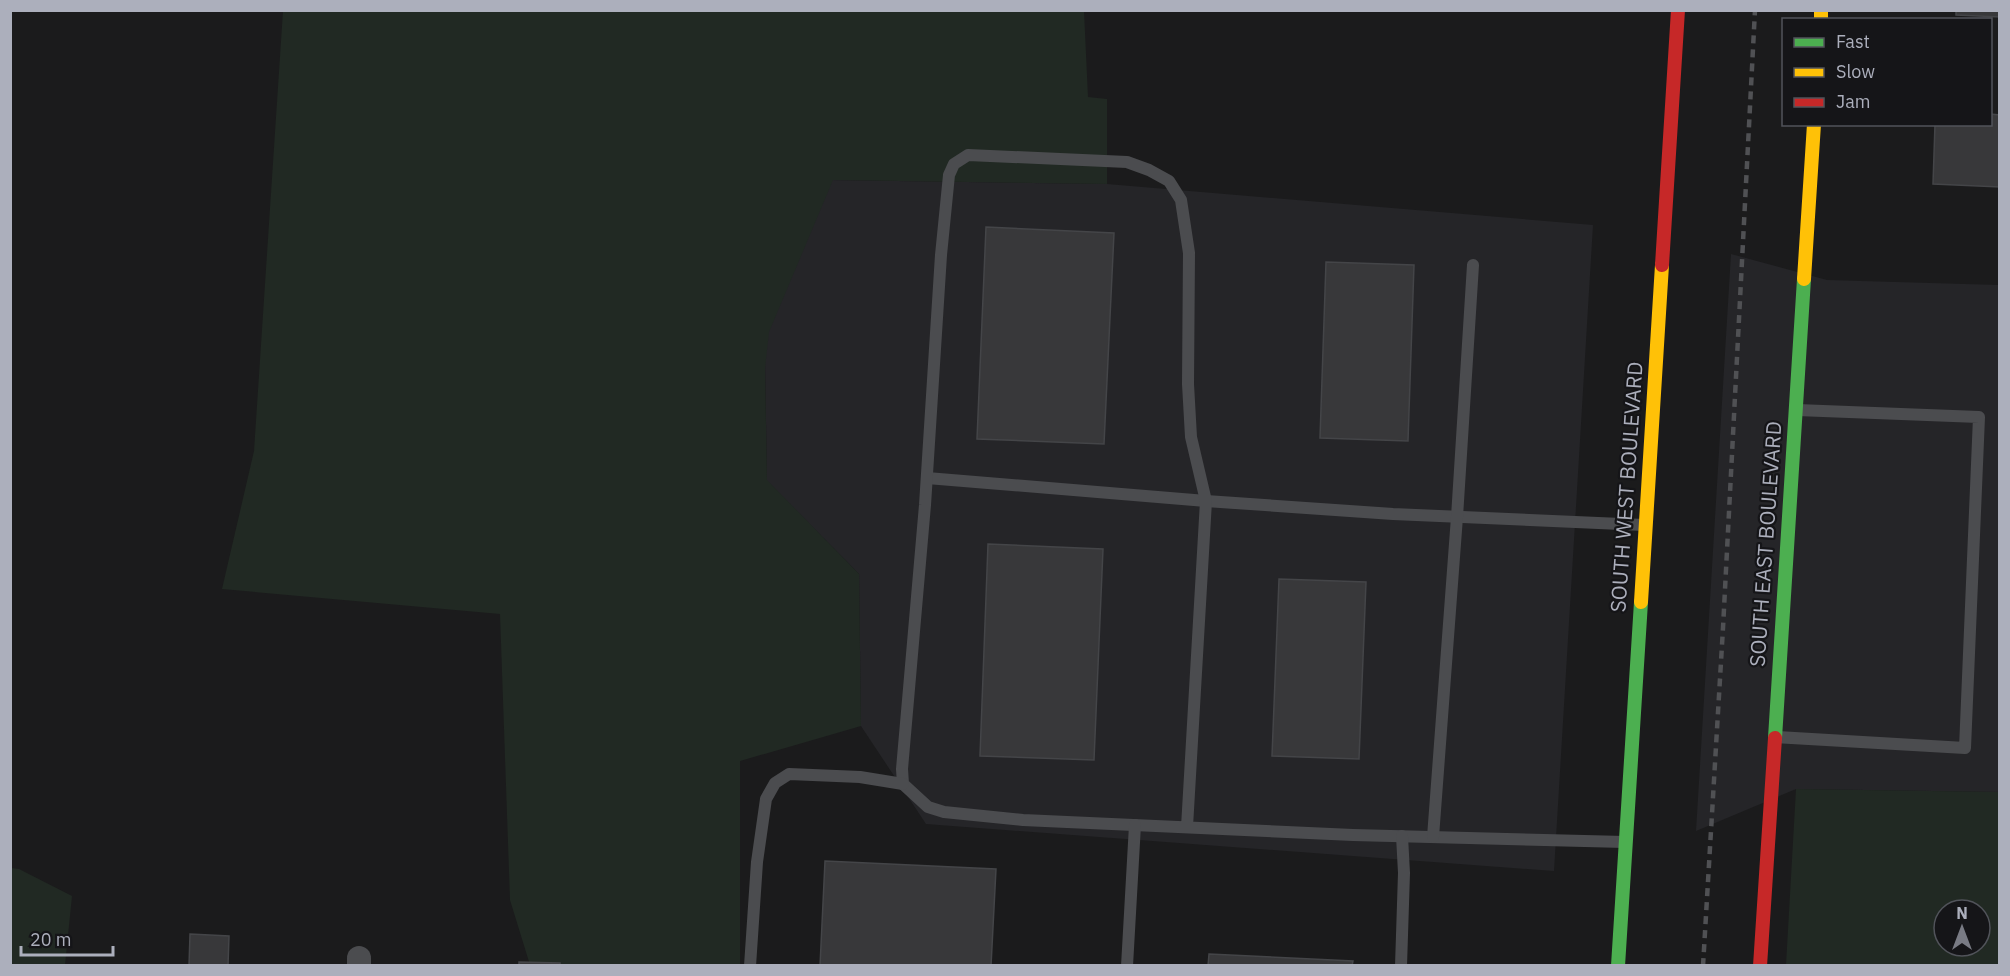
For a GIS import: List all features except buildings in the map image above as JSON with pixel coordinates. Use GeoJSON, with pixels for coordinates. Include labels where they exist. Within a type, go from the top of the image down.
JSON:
{"type":"FeatureCollection","features":[{"type":"Feature","properties":{"kind":"main road","name":"SOUTH WEST BOULEVARD"},"geometry":{"type":"LineString","coordinates":[[1618,966],[1678,10]]}},
{"type":"Feature","properties":{"kind":"main road","name":"SOUTH EAST BOULEVARD"},"geometry":{"type":"LineString","coordinates":[[1760,966],[1814,126]]}},
{"type":"Feature","properties":{"kind":"lane"},"geometry":{"type":"LineString","coordinates":[[903,784],[903,757],[927,478],[941,255],[949,175],[954,164],[968,155],[1126,162],[1149,170],[1168,181],[1181,200],[1189,253],[1188,384],[1191,438],[1206,501],[1187,827]]}},
{"type":"Feature","properties":{"kind":"lane"},"geometry":{"type":"LineString","coordinates":[[1433,837],[1473,265]]}},
{"type":"Feature","properties":{"kind":"lane"},"geometry":{"type":"LineString","coordinates":[[1775,737],[1965,748],[1979,417],[1796,410]]}},
{"type":"Feature","properties":{"kind":"lane"},"geometry":{"type":"LineString","coordinates":[[927,478],[1206,501],[1457,517],[1646,525]]}},
{"type":"Feature","properties":{"kind":"lane"},"geometry":{"type":"LineString","coordinates":[[750,966],[757,862],[766,799],[775,783],[789,774],[860,777],[903,784],[928,807],[944,812],[1023,820],[1402,836],[1626,842]]}},
{"type":"Feature","properties":{"kind":"lane"},"geometry":{"type":"LineString","coordinates":[[1127,966],[1135,825]]}},
{"type":"Feature","properties":{"kind":"lane"},"geometry":{"type":"LineString","coordinates":[[1401,966],[1404,873],[1402,836]]}},
{"type":"Feature","properties":{"kind":"shaded area"},"geometry":{"type":"Polygon","coordinates":[[[283,11],[1084,11],[1088,97],[1107,99],[1107,184],[833,180],[769,332],[765,368],[767,480],[859,574],[861,726],[740,761],[740,965],[530,965],[510,900],[500,614],[222,589],[254,451],[283,11]]]}},
{"type":"Feature","properties":{"kind":"shaded area"},"geometry":{"type":"Polygon","coordinates":[[[762,179],[1107,184],[1593,225],[1554,871],[926,824],[861,726],[859,574],[767,481],[762,179]]]}},
{"type":"Feature","properties":{"kind":"shaded area"},"geometry":{"type":"Polygon","coordinates":[[[1731,254],[1827,280],[1999,285],[1999,792],[1796,789],[1696,831],[1731,254]]]}},
{"type":"Feature","properties":{"kind":"shaded area"},"geometry":{"type":"Polygon","coordinates":[[[1796,789],[1999,792],[1999,965],[1786,965],[1796,789]]]}},
{"type":"Feature","properties":{"kind":"shaded area"},"geometry":{"type":"Polygon","coordinates":[[[11,868],[19,869],[72,896],[65,965],[11,965],[11,868]]]}},
{"type":"Feature","properties":{"kind":"railway"},"geometry":{"type":"LineString","coordinates":[[1703,966],[1755,10]]}},
{"type":"Feature","properties":{"kind":"traffic: fast"},"geometry":{"type":"LineString","coordinates":[[1775,738],[1804,279]]}},
{"type":"Feature","properties":{"kind":"traffic: fast"},"geometry":{"type":"LineString","coordinates":[[1618,966],[1641,602]]}},
{"type":"Feature","properties":{"kind":"traffic: slow"},"geometry":{"type":"LineString","coordinates":[[1821,10],[1821,18]]}},
{"type":"Feature","properties":{"kind":"traffic: slow"},"geometry":{"type":"LineString","coordinates":[[1804,279],[1814,126]]}},
{"type":"Feature","properties":{"kind":"traffic: slow"},"geometry":{"type":"LineString","coordinates":[[1641,602],[1662,265]]}},
{"type":"Feature","properties":{"kind":"traffic: jam"},"geometry":{"type":"LineString","coordinates":[[1662,265],[1678,10]]}},
{"type":"Feature","properties":{"kind":"traffic: jam"},"geometry":{"type":"LineString","coordinates":[[1760,966],[1775,738]]}}]}
